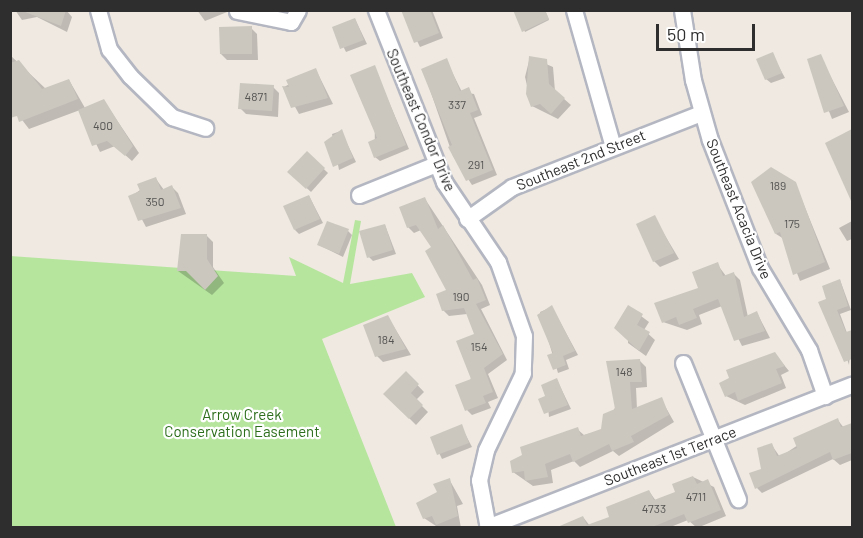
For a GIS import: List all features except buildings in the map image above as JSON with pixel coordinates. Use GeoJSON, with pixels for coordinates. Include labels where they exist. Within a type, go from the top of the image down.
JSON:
{"type":"FeatureCollection","features":[{"type":"Feature","properties":{"kind":"street"},"geometry":{"type":"LineString","coordinates":[[98,10],[109,49],[130,76],[172,117],[205,128]]}},
{"type":"Feature","properties":{"kind":"street","name":"Southeast Condor Drive"},"geometry":{"type":"LineString","coordinates":[[376,10],[436,164],[467,219],[498,262],[524,336],[523,372],[486,450],[479,480],[488,527]]}},
{"type":"Feature","properties":{"kind":"street"},"geometry":{"type":"LineString","coordinates":[[574,10],[613,147]]}},
{"type":"Feature","properties":{"kind":"street","name":"Southeast Acacia Drive"},"geometry":{"type":"LineString","coordinates":[[682,10],[701,113],[760,268],[809,350],[825,396]]}},
{"type":"Feature","properties":{"kind":"street"},"geometry":{"type":"LineString","coordinates":[[237,11],[295,16]]}},
{"type":"Feature","properties":{"kind":"street","name":"Southeast 2nd Street"},"geometry":{"type":"LineString","coordinates":[[467,219],[512,187],[701,113]]}},
{"type":"Feature","properties":{"kind":"street"},"geometry":{"type":"LineString","coordinates":[[359,195],[436,164]]}},
{"type":"Feature","properties":{"kind":"street"},"geometry":{"type":"LineString","coordinates":[[683,363],[738,500]]}},
{"type":"Feature","properties":{"kind":"street","name":"Southeast 1st Terrace"},"geometry":{"type":"LineString","coordinates":[[488,527],[852,385]]}},
{"type":"Feature","properties":{"kind":"green space","name":"Arrow Creek Conservation Easement"},"geometry":{"type":"Polygon","coordinates":[[[355,220],[361,221],[350,284],[412,273],[425,297],[322,339],[396,527],[11,527],[10,256],[296,276],[289,257],[343,283],[355,220]]]}}]}
